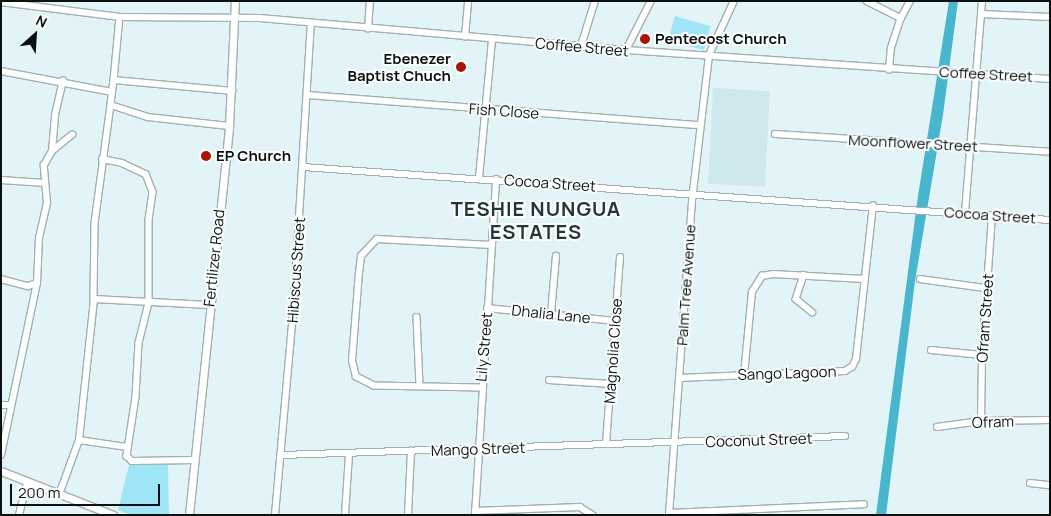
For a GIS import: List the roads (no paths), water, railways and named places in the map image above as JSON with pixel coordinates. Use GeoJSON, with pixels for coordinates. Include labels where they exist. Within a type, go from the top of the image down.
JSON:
{"type":"FeatureCollection","features":[{"type":"Feature","properties":{"kind":"street","name":"Fertilizer Road"},"geometry":{"type":"LineString","coordinates":[[189,515],[209,305],[229,126],[235,1]]}},
{"type":"Feature","properties":{"kind":"street"},"geometry":{"type":"LineString","coordinates":[[368,29],[370,1]]}},
{"type":"Feature","properties":{"kind":"street"},"geometry":{"type":"LineString","coordinates":[[465,37],[468,1]]}},
{"type":"Feature","properties":{"kind":"street"},"geometry":{"type":"LineString","coordinates":[[581,46],[595,1]]}},
{"type":"Feature","properties":{"kind":"street"},"geometry":{"type":"LineString","coordinates":[[626,50],[651,3],[643,1]]}},
{"type":"Feature","properties":{"kind":"street"},"geometry":{"type":"LineString","coordinates":[[866,1],[901,18]]}},
{"type":"Feature","properties":{"kind":"street"},"geometry":{"type":"LineString","coordinates":[[889,70],[891,48],[901,18],[910,1]]}},
{"type":"Feature","properties":{"kind":"street"},"geometry":{"type":"LineString","coordinates":[[965,213],[982,1]]}},
{"type":"Feature","properties":{"kind":"street","name":"Coffee Street"},"geometry":{"type":"LineString","coordinates":[[1,2],[120,17],[234,18],[492,40],[889,70],[976,72],[1050,78]]}},
{"type":"Feature","properties":{"kind":"street","name":"Palm Tree Avenue"},"geometry":{"type":"LineString","coordinates":[[669,514],[693,192],[700,125],[709,55],[731,2]]}},
{"type":"Feature","properties":{"kind":"street"},"geometry":{"type":"LineString","coordinates":[[981,14],[1050,17]]}},
{"type":"Feature","properties":{"kind":"street"},"geometry":{"type":"LineString","coordinates":[[58,495],[79,440],[94,299],[95,224],[102,159],[111,105],[120,17]]}},
{"type":"Feature","properties":{"kind":"street","name":"Hibiscus Street"},"geometry":{"type":"LineString","coordinates":[[275,515],[282,455],[311,24]]}},
{"type":"Feature","properties":{"kind":"street"},"geometry":{"type":"LineString","coordinates":[[479,178],[492,40]]}},
{"type":"Feature","properties":{"kind":"street"},"geometry":{"type":"LineString","coordinates":[[1,71],[64,81],[112,92]]}},
{"type":"Feature","properties":{"kind":"street"},"geometry":{"type":"LineString","coordinates":[[114,80],[232,92]]}},
{"type":"Feature","properties":{"kind":"street"},"geometry":{"type":"LineString","coordinates":[[52,151],[55,115],[64,81]]}},
{"type":"Feature","properties":{"kind":"street","name":"Fish Close"},"geometry":{"type":"LineString","coordinates":[[307,96],[700,125]]}},
{"type":"Feature","properties":{"kind":"street"},"geometry":{"type":"LineString","coordinates":[[111,105],[148,117],[229,126]]}},
{"type":"Feature","properties":{"kind":"street","name":"Moonflower Street"},"geometry":{"type":"LineString","coordinates":[[776,134],[1050,152]]}},
{"type":"Feature","properties":{"kind":"street"},"geometry":{"type":"LineString","coordinates":[[1,455],[37,283],[39,238],[47,203],[44,165],[52,151],[72,135]]}},
{"type":"Feature","properties":{"kind":"street"},"geometry":{"type":"LineString","coordinates":[[102,159],[122,163],[146,174],[151,184],[149,303],[139,343],[136,397],[127,446],[127,456],[132,461],[194,460]]}},
{"type":"Feature","properties":{"kind":"street","name":"Cocoa Street"},"geometry":{"type":"LineString","coordinates":[[302,167],[693,192],[1050,220]]}},
{"type":"Feature","properties":{"kind":"street"},"geometry":{"type":"LineString","coordinates":[[1,180],[46,183]]}},
{"type":"Feature","properties":{"kind":"street","name":"Lily Street"},"geometry":{"type":"LineString","coordinates":[[475,513],[477,449],[496,180]]}},
{"type":"Feature","properties":{"kind":"street","name":"Sango Lagoon"},"geometry":{"type":"LineString","coordinates":[[680,378],[845,371],[852,367],[856,359],[874,206]]}},
{"type":"Feature","properties":{"kind":"street","name":"Ofram Street"},"geometry":{"type":"LineString","coordinates":[[980,421],[982,354],[992,215]]}},
{"type":"Feature","properties":{"kind":"street"},"geometry":{"type":"LineString","coordinates":[[481,388],[365,383],[352,369],[361,256],[377,239],[492,245]]}},
{"type":"Feature","properties":{"kind":"street"},"geometry":{"type":"LineString","coordinates":[[551,314],[556,256]]}},
{"type":"Feature","properties":{"kind":"street","name":"Magnolia Close"},"geometry":{"type":"LineString","coordinates":[[606,444],[620,258]]}},
{"type":"Feature","properties":{"kind":"street"},"geometry":{"type":"LineString","coordinates":[[744,375],[752,292],[756,282],[762,276],[774,274],[864,279]]}},
{"type":"Feature","properties":{"kind":"street"},"geometry":{"type":"LineString","coordinates":[[804,275],[796,298],[812,312]]}},
{"type":"Feature","properties":{"kind":"street"},"geometry":{"type":"LineString","coordinates":[[1,279],[28,286],[37,283]]}},
{"type":"Feature","properties":{"kind":"street"},"geometry":{"type":"LineString","coordinates":[[920,279],[986,288]]}},
{"type":"Feature","properties":{"kind":"street"},"geometry":{"type":"LineString","coordinates":[[94,299],[209,305]]}},
{"type":"Feature","properties":{"kind":"street","name":"Dhalia Lane"},"geometry":{"type":"LineString","coordinates":[[487,308],[615,321]]}},
{"type":"Feature","properties":{"kind":"street"},"geometry":{"type":"LineString","coordinates":[[417,317],[420,386]]}},
{"type":"Feature","properties":{"kind":"street"},"geometry":{"type":"LineString","coordinates":[[931,350],[982,354]]}},
{"type":"Feature","properties":{"kind":"street"},"geometry":{"type":"LineString","coordinates":[[549,380],[611,384]]}},
{"type":"Feature","properties":{"kind":"street"},"geometry":{"type":"LineString","coordinates":[[1,405],[11,405]]}},
{"type":"Feature","properties":{"kind":"street","name":"Ofram"},"geometry":{"type":"LineString","coordinates":[[937,426],[980,421],[1050,420]]}},
{"type":"Feature","properties":{"kind":"street","name":"Coconut Street"},"geometry":{"type":"LineString","coordinates":[[674,442],[845,436]]}},
{"type":"Feature","properties":{"kind":"street"},"geometry":{"type":"LineString","coordinates":[[79,440],[127,446]]}},
{"type":"Feature","properties":{"kind":"street","name":"Mango Street"},"geometry":{"type":"LineString","coordinates":[[282,455],[674,442]]}},
{"type":"Feature","properties":{"kind":"street"},"geometry":{"type":"LineString","coordinates":[[408,515],[411,451]]}},
{"type":"Feature","properties":{"kind":"street"},"geometry":{"type":"LineString","coordinates":[[345,515],[349,454]]}},
{"type":"Feature","properties":{"kind":"street"},"geometry":{"type":"LineString","coordinates":[[1,471],[113,515]]}},
{"type":"Feature","properties":{"kind":"street"},"geometry":{"type":"LineString","coordinates":[[18,515],[27,482]]}},
{"type":"Feature","properties":{"kind":"street"},"geometry":{"type":"LineString","coordinates":[[1030,483],[1050,485]]}},
{"type":"Feature","properties":{"kind":"street"},"geometry":{"type":"LineString","coordinates":[[669,514],[864,504]]}},
{"type":"Feature","properties":{"kind":"street"},"geometry":{"type":"LineString","coordinates":[[475,513],[535,512],[580,506],[592,515]]}},
{"type":"Feature","properties":{"kind":"waterway"},"geometry":{"type":"LineString","coordinates":[[901,329],[908,284]]}},
{"type":"Feature","properties":{"kind":"place","name":"Pentecost Church"},"geometry":{"type":"Point","coordinates":[645,39]}},
{"type":"Feature","properties":{"kind":"place","name":"Ebenezer Baptist Chuch"},"geometry":{"type":"Point","coordinates":[461,67]}},
{"type":"Feature","properties":{"kind":"place","name":"EP Church"},"geometry":{"type":"Point","coordinates":[206,156]}},
{"type":"Feature","properties":{"kind":"district","name":"TESHIE NUNGUA ESTATES"},"geometry":{"type":"Point","coordinates":[536,220]}}]}
